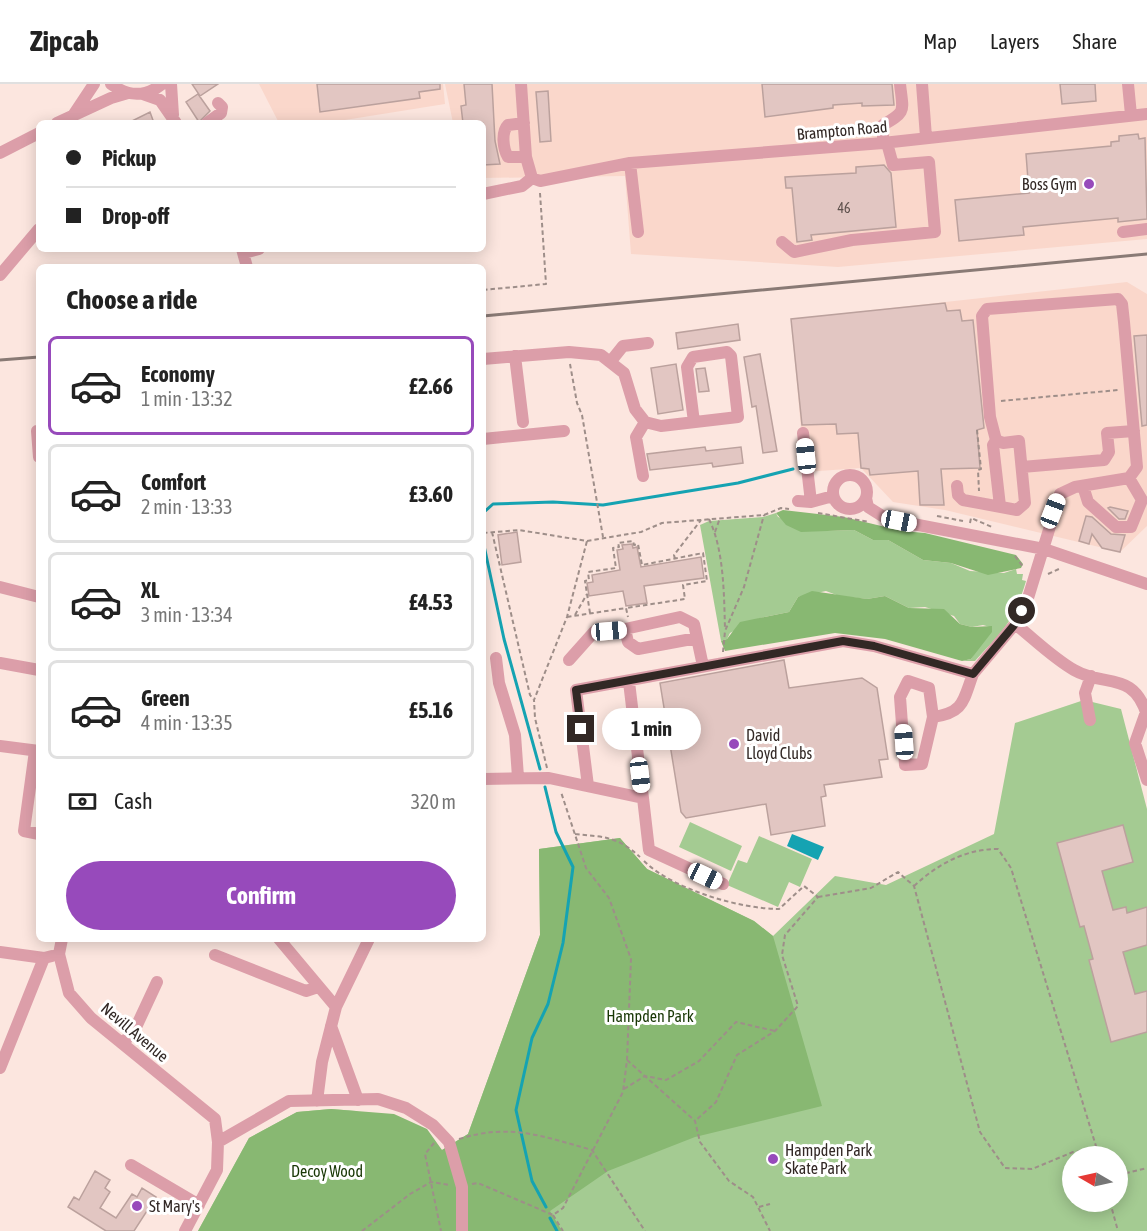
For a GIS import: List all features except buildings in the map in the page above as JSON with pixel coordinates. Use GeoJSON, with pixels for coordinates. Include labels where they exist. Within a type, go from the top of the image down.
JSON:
{"type":"FeatureCollection","features":[{"type":"Feature","properties":{"kind":"street"},"geometry":{"type":"LineString","coordinates":[[73,115],[94,84]]}},
{"type":"Feature","properties":{"kind":"street"},"geometry":{"type":"LineString","coordinates":[[111,84],[128,93],[156,97],[175,119]]}},
{"type":"Feature","properties":{"kind":"street"},"geometry":{"type":"LineString","coordinates":[[142,94],[162,84]]}},
{"type":"Feature","properties":{"kind":"street"},"geometry":{"type":"LineString","coordinates":[[171,84],[175,119]]}},
{"type":"Feature","properties":{"kind":"street"},"geometry":{"type":"LineString","coordinates":[[486,193],[522,186],[536,179],[526,157],[521,84]]}},
{"type":"Feature","properties":{"kind":"street"},"geometry":{"type":"LineString","coordinates":[[782,242],[794,252],[852,240],[935,232],[929,162],[893,165],[885,143],[883,125],[895,121],[903,109],[900,84]]}},
{"type":"Feature","properties":{"kind":"street"},"geometry":{"type":"LineString","coordinates":[[922,84],[926,138]]}},
{"type":"Feature","properties":{"kind":"street"},"geometry":{"type":"LineString","coordinates":[[1128,84],[1131,115]]}},
{"type":"Feature","properties":{"kind":"street"},"geometry":{"type":"LineString","coordinates":[[63,120],[128,93]]}},
{"type":"Feature","properties":{"kind":"street"},"geometry":{"type":"LineString","coordinates":[[211,120],[221,113],[222,107],[218,103]]}},
{"type":"Feature","properties":{"kind":"street","name":"Brampton Road"},"geometry":{"type":"LineString","coordinates":[[536,179],[630,164],[885,143],[1147,114]]}},
{"type":"Feature","properties":{"kind":"street"},"geometry":{"type":"LineString","coordinates":[[524,123],[508,124],[504,132],[505,152],[508,157],[526,157]]}},
{"type":"Feature","properties":{"kind":"street"},"geometry":{"type":"LineString","coordinates":[[0,153],[36,135]]}},
{"type":"Feature","properties":{"kind":"street"},"geometry":{"type":"LineString","coordinates":[[630,164],[638,232]]}},
{"type":"Feature","properties":{"kind":"street"},"geometry":{"type":"LineString","coordinates":[[1123,232],[1147,230]]}},
{"type":"Feature","properties":{"kind":"street"},"geometry":{"type":"LineString","coordinates":[[0,275],[36,233]]}},
{"type":"Feature","properties":{"kind":"street"},"geometry":{"type":"LineString","coordinates":[[933,717],[951,715],[962,706],[973,674],[1015,624],[1028,598],[1059,494],[1083,486],[1129,478],[1137,467],[1122,304],[1118,299],[987,309],[982,316],[982,325],[992,432],[996,440],[1003,443],[1019,441],[1025,503],[1017,510],[960,498],[957,486]]}},
{"type":"Feature","properties":{"kind":"street"},"geometry":{"type":"LineString","coordinates":[[611,361],[623,346],[648,343]]}},
{"type":"Feature","properties":{"kind":"street"},"geometry":{"type":"LineString","coordinates":[[486,359],[569,352],[601,355],[624,373],[635,409],[645,422],[662,426],[738,417],[730,356],[727,352],[689,359],[687,367],[694,422]]}},
{"type":"Feature","properties":{"kind":"street"},"geometry":{"type":"LineString","coordinates":[[515,356],[522,422]]}},
{"type":"Feature","properties":{"kind":"street"},"geometry":{"type":"LineString","coordinates":[[643,476],[636,437],[645,422]]}},
{"type":"Feature","properties":{"kind":"street"},"geometry":{"type":"LineString","coordinates":[[486,439],[564,431]]}},
{"type":"Feature","properties":{"kind":"street"},"geometry":{"type":"LineString","coordinates":[[1022,467],[1104,460],[1109,452],[1107,433],[1134,431]]}},
{"type":"Feature","properties":{"kind":"street"},"geometry":{"type":"LineString","coordinates":[[803,433],[800,504],[833,496]]}},
{"type":"Feature","properties":{"kind":"street"},"geometry":{"type":"LineString","coordinates":[[996,440],[993,445],[1000,506]]}},
{"type":"Feature","properties":{"kind":"street"},"geometry":{"type":"LineString","coordinates":[[866,498],[860,506],[849,510],[839,506],[833,496],[836,481],[851,475],[864,482],[868,507],[887,519],[1044,549],[1146,582]]}},
{"type":"Feature","properties":{"kind":"street"},"geometry":{"type":"LineString","coordinates":[[1083,486],[1088,502],[1116,527],[1131,527],[1142,500],[1129,478]]}},
{"type":"Feature","properties":{"kind":"street"},"geometry":{"type":"LineString","coordinates":[[0,588],[36,596]]}},
{"type":"Feature","properties":{"kind":"street"},"geometry":{"type":"LineString","coordinates":[[569,660],[594,632],[627,629],[680,617],[694,624],[703,666]]}},
{"type":"Feature","properties":{"kind":"street"},"geometry":{"type":"LineString","coordinates":[[1015,624],[1074,670],[1091,676],[1121,681],[1134,691],[1143,702],[1147,713],[1135,743],[1147,780]]}},
{"type":"Feature","properties":{"kind":"street"},"geometry":{"type":"LineString","coordinates":[[627,629],[628,642],[638,649],[697,638]]}},
{"type":"Feature","properties":{"kind":"street"},"geometry":{"type":"LineString","coordinates":[[588,786],[576,690],[843,641],[874,646],[973,674]]}},
{"type":"Feature","properties":{"kind":"street"},"geometry":{"type":"LineString","coordinates":[[496,658],[499,683],[515,735],[518,777]]}},
{"type":"Feature","properties":{"kind":"street"},"geometry":{"type":"LineString","coordinates":[[0,663],[36,669]]}},
{"type":"Feature","properties":{"kind":"street"},"geometry":{"type":"LineString","coordinates":[[1090,720],[1085,693],[1091,676]]}},
{"type":"Feature","properties":{"kind":"street"},"geometry":{"type":"LineString","coordinates":[[908,681],[929,688],[933,717],[922,764],[905,765],[900,698],[908,681]]}},
{"type":"Feature","properties":{"kind":"street"},"geometry":{"type":"LineString","coordinates":[[628,682],[649,850],[723,884]]}},
{"type":"Feature","properties":{"kind":"street"},"geometry":{"type":"LineString","coordinates":[[0,746],[36,751]]}},
{"type":"Feature","properties":{"kind":"street"},"geometry":{"type":"LineString","coordinates":[[36,757],[24,831],[36,833]]}},
{"type":"Feature","properties":{"kind":"street"},"geometry":{"type":"LineString","coordinates":[[486,779],[552,778],[644,798]]}},
{"type":"Feature","properties":{"kind":"street"},"geometry":{"type":"LineString","coordinates":[[0,952],[44,958],[59,954],[61,942]]}},
{"type":"Feature","properties":{"kind":"street"},"geometry":{"type":"LineString","coordinates":[[281,942],[336,1007]]}},
{"type":"Feature","properties":{"kind":"street"},"geometry":{"type":"LineString","coordinates":[[317,1101],[322,1062],[336,1007],[368,942]]}},
{"type":"Feature","properties":{"kind":"street","name":"Nevill Avenue"},"geometry":{"type":"LineString","coordinates":[[59,954],[69,993],[91,1018],[214,1119],[218,1142]]}},
{"type":"Feature","properties":{"kind":"street"},"geometry":{"type":"LineString","coordinates":[[215,955],[306,991],[318,987]]}},
{"type":"Feature","properties":{"kind":"street"},"geometry":{"type":"LineString","coordinates":[[0,1068],[44,958]]}},
{"type":"Feature","properties":{"kind":"street"},"geometry":{"type":"LineString","coordinates":[[123,1044],[137,1025],[157,982]]}},
{"type":"Feature","properties":{"kind":"street"},"geometry":{"type":"LineString","coordinates":[[331,1026],[358,1100]]}},
{"type":"Feature","properties":{"kind":"street"},"geometry":{"type":"LineString","coordinates":[[185,1231],[217,1170],[218,1142],[288,1101],[378,1099],[406,1108],[433,1125],[445,1138],[462,1187],[462,1231]]}},
{"type":"Feature","properties":{"kind":"street"},"geometry":{"type":"LineString","coordinates":[[131,1165],[199,1205]]}},
{"type":"Feature","properties":{"kind":"path"},"geometry":{"type":"LineString","coordinates":[[486,290],[546,284],[536,179]]}},
{"type":"Feature","properties":{"kind":"path"},"geometry":{"type":"LineString","coordinates":[[569,352],[603,537]]}},
{"type":"Feature","properties":{"kind":"path"},"geometry":{"type":"LineString","coordinates":[[989,402],[1130,389]]}},
{"type":"Feature","properties":{"kind":"path"},"geometry":{"type":"LineString","coordinates":[[977,430],[981,469],[978,470],[980,503],[977,521]]}},
{"type":"Feature","properties":{"kind":"path"},"geometry":{"type":"LineString","coordinates":[[486,533],[519,530],[587,541],[641,532],[662,523],[764,515],[800,504]]}},
{"type":"Feature","properties":{"kind":"path"},"geometry":{"type":"LineString","coordinates":[[725,632],[744,587],[764,515]]}},
{"type":"Feature","properties":{"kind":"path"},"geometry":{"type":"LineString","coordinates":[[715,532],[720,517]]}},
{"type":"Feature","properties":{"kind":"path"},"geometry":{"type":"LineString","coordinates":[[708,518],[715,532],[725,606],[723,648],[725,662]]}},
{"type":"Feature","properties":{"kind":"path"},"geometry":{"type":"LineString","coordinates":[[970,523],[971,518],[993,527]]}},
{"type":"Feature","properties":{"kind":"path"},"geometry":{"type":"LineString","coordinates":[[675,560],[674,555],[702,519]]}},
{"type":"Feature","properties":{"kind":"path"},"geometry":{"type":"LineString","coordinates":[[491,532],[530,695],[534,700]]}},
{"type":"Feature","properties":{"kind":"path"},"geometry":{"type":"LineString","coordinates":[[553,1215],[563,1208],[623,1090],[627,1060],[631,959],[609,898],[586,868],[559,784],[552,778],[535,718],[534,700],[567,617],[587,541]]}},
{"type":"Feature","properties":{"kind":"path"},"geometry":{"type":"LineString","coordinates":[[567,617],[686,598],[683,585],[707,581],[703,553],[642,565],[638,544],[634,545],[633,541],[618,543],[619,547],[613,548],[616,568],[588,572],[589,580],[585,581],[590,613]]}},
{"type":"Feature","properties":{"kind":"path"},"geometry":{"type":"LineString","coordinates":[[575,616],[587,594]]}},
{"type":"Feature","properties":{"kind":"path"},"geometry":{"type":"LineString","coordinates":[[626,608],[627,629]]}},
{"type":"Feature","properties":{"kind":"path"},"geometry":{"type":"LineString","coordinates":[[914,886],[932,870],[964,854],[978,849],[998,849],[1011,868],[1097,1146]]}},
{"type":"Feature","properties":{"kind":"path"},"geometry":{"type":"LineString","coordinates":[[696,1121],[716,1102],[737,1055],[775,1031],[798,1006],[782,955],[785,935],[817,896],[871,888],[898,872],[914,886],[980,1132],[1005,1168],[1032,1169],[1062,1157]]}},
{"type":"Feature","properties":{"kind":"path"},"geometry":{"type":"LineString","coordinates":[[812,890],[817,896]]}},
{"type":"Feature","properties":{"kind":"path"},"geometry":{"type":"LineString","coordinates":[[623,1090],[645,1076],[666,1080],[699,1061],[736,1023],[775,1031]]}},
{"type":"Feature","properties":{"kind":"path"},"geometry":{"type":"LineString","coordinates":[[627,1060],[696,1121],[700,1142],[729,1181],[753,1197],[770,1231]]}},
{"type":"Feature","properties":{"kind":"path"},"geometry":{"type":"LineString","coordinates":[[441,1231],[425,1154],[445,1138],[509,1130],[530,1132],[592,1150],[645,1231]]}},
{"type":"Feature","properties":{"kind":"path"},"geometry":{"type":"LineString","coordinates":[[1128,1173],[1147,1168]]}},
{"type":"Feature","properties":{"kind":"path"},"geometry":{"type":"LineString","coordinates":[[362,1231],[410,1194],[431,1182],[462,1187],[478,1183],[553,1215],[563,1231]]}},
{"type":"Feature","properties":{"kind":"path"},"geometry":{"type":"LineString","coordinates":[[759,1207],[770,1204]]}},
{"type":"Feature","properties":{"kind":"path"},"geometry":{"type":"LineString","coordinates":[[1113,1212],[1118,1231]]}},
{"type":"Feature","properties":{"kind":"shaded area"},"geometry":{"type":"Polygon","coordinates":[[[259,84],[443,84],[445,104],[345,120],[277,120],[259,84]]]}},
{"type":"Feature","properties":{"kind":"shaded area"},"geometry":{"type":"Polygon","coordinates":[[[445,84],[1147,84],[1147,239],[838,267],[631,254],[625,176],[486,178],[486,120],[452,120],[445,84]]]}},
{"type":"Feature","properties":{"kind":"shaded area"},"geometry":{"type":"Polygon","coordinates":[[[1127,282],[1147,294],[1147,526],[1120,552],[945,510],[893,502],[861,468],[805,472],[791,319],[1127,282]]]}},
{"type":"Feature","properties":{"kind":"green space"},"geometry":{"type":"Polygon","coordinates":[[[783,510],[844,517],[902,531],[925,533],[1016,555],[1023,564],[1021,568],[988,575],[951,563],[923,560],[888,540],[873,540],[854,530],[801,532],[786,525],[776,513],[783,510]]]}},
{"type":"Feature","properties":{"kind":"green space"},"geometry":{"type":"Polygon","coordinates":[[[776,513],[778,517],[824,531],[854,530],[873,540],[888,540],[923,560],[951,563],[970,571],[1004,573],[1016,569],[1017,574],[1023,574],[1022,580],[1026,581],[1022,595],[1006,625],[975,661],[962,661],[971,659],[990,627],[960,624],[954,616],[925,607],[909,608],[885,596],[867,599],[839,596],[826,591],[798,597],[789,612],[760,618],[730,633],[727,639],[721,641],[700,525],[709,521],[763,517],[776,513]]]}},
{"type":"Feature","properties":{"kind":"green space"},"geometry":{"type":"Polygon","coordinates":[[[812,591],[867,599],[885,596],[909,608],[944,609],[960,624],[972,627],[992,626],[992,632],[971,659],[962,661],[885,639],[835,633],[725,651],[721,641],[727,639],[740,622],[789,612],[798,597],[812,591]]]}},
{"type":"Feature","properties":{"kind":"green space","name":"Decoy Wood"},"geometry":{"type":"Polygon","coordinates":[[[1084,700],[1121,709],[1147,809],[1147,1231],[198,1231],[249,1138],[297,1112],[331,1109],[356,1111],[442,1150],[468,1134],[540,935],[539,849],[620,838],[647,869],[754,921],[773,936],[835,876],[886,885],[994,834],[1015,723],[1084,700]]]}},
{"type":"Feature","properties":{"kind":"green space"},"geometry":{"type":"Polygon","coordinates":[[[690,822],[742,846],[731,871],[679,847],[690,822]]]}},
{"type":"Feature","properties":{"kind":"green space"},"geometry":{"type":"Polygon","coordinates":[[[759,836],[812,859],[800,887],[789,882],[778,907],[727,885],[738,860],[747,863],[759,836]]]}},
{"type":"Feature","properties":{"kind":"green space","name":"Hampden Park"},"geometry":{"type":"Polygon","coordinates":[[[620,838],[647,869],[754,921],[773,936],[822,1106],[695,1137],[608,1171],[550,1211],[562,1231],[198,1231],[249,1138],[297,1112],[331,1109],[394,1114],[427,1129],[442,1150],[468,1134],[540,935],[539,849],[620,838]]]}},
{"type":"Feature","properties":{"kind":"water"},"geometry":{"type":"Polygon","coordinates":[[[792,834],[824,847],[818,860],[787,846],[792,834]]]}},
{"type":"Feature","properties":{"kind":"waterway"},"geometry":{"type":"LineString","coordinates":[[486,510],[493,504],[553,502],[603,505],[738,483],[793,469]]}},
{"type":"Feature","properties":{"kind":"waterway"},"geometry":{"type":"LineString","coordinates":[[486,555],[504,639],[540,769]]}},
{"type":"Feature","properties":{"kind":"waterway"},"geometry":{"type":"LineString","coordinates":[[545,787],[556,832],[573,867],[563,943],[548,1004],[532,1038],[516,1110],[532,1181],[546,1207]]}},
{"type":"Feature","properties":{"kind":"waterway"},"geometry":{"type":"LineString","coordinates":[[550,1218],[557,1231]]}},
{"type":"Feature","properties":{"kind":"railway"},"geometry":{"type":"LineString","coordinates":[[486,316],[1147,254]]}},
{"type":"Feature","properties":{"kind":"railway"},"geometry":{"type":"LineString","coordinates":[[0,360],[36,357]]}},
{"type":"Feature","properties":{"kind":"place","name":"Boss Gym"},"geometry":{"type":"Point","coordinates":[1089,184]}},
{"type":"Feature","properties":{"kind":"place","name":"David Lloyd Clubs"},"geometry":{"type":"Point","coordinates":[734,744]}},
{"type":"Feature","properties":{"kind":"place","name":"Hampden Park Skate Park"},"geometry":{"type":"Point","coordinates":[773,1159]}},
{"type":"Feature","properties":{"kind":"place","name":"St Mary's"},"geometry":{"type":"Point","coordinates":[137,1206]}},
{"type":"Feature","properties":{"kind":"route"},"geometry":{"type":"LineString","coordinates":[[581,729],[576,690],[843,641],[874,646],[973,674],[1015,624],[1022,611]]}}]}
